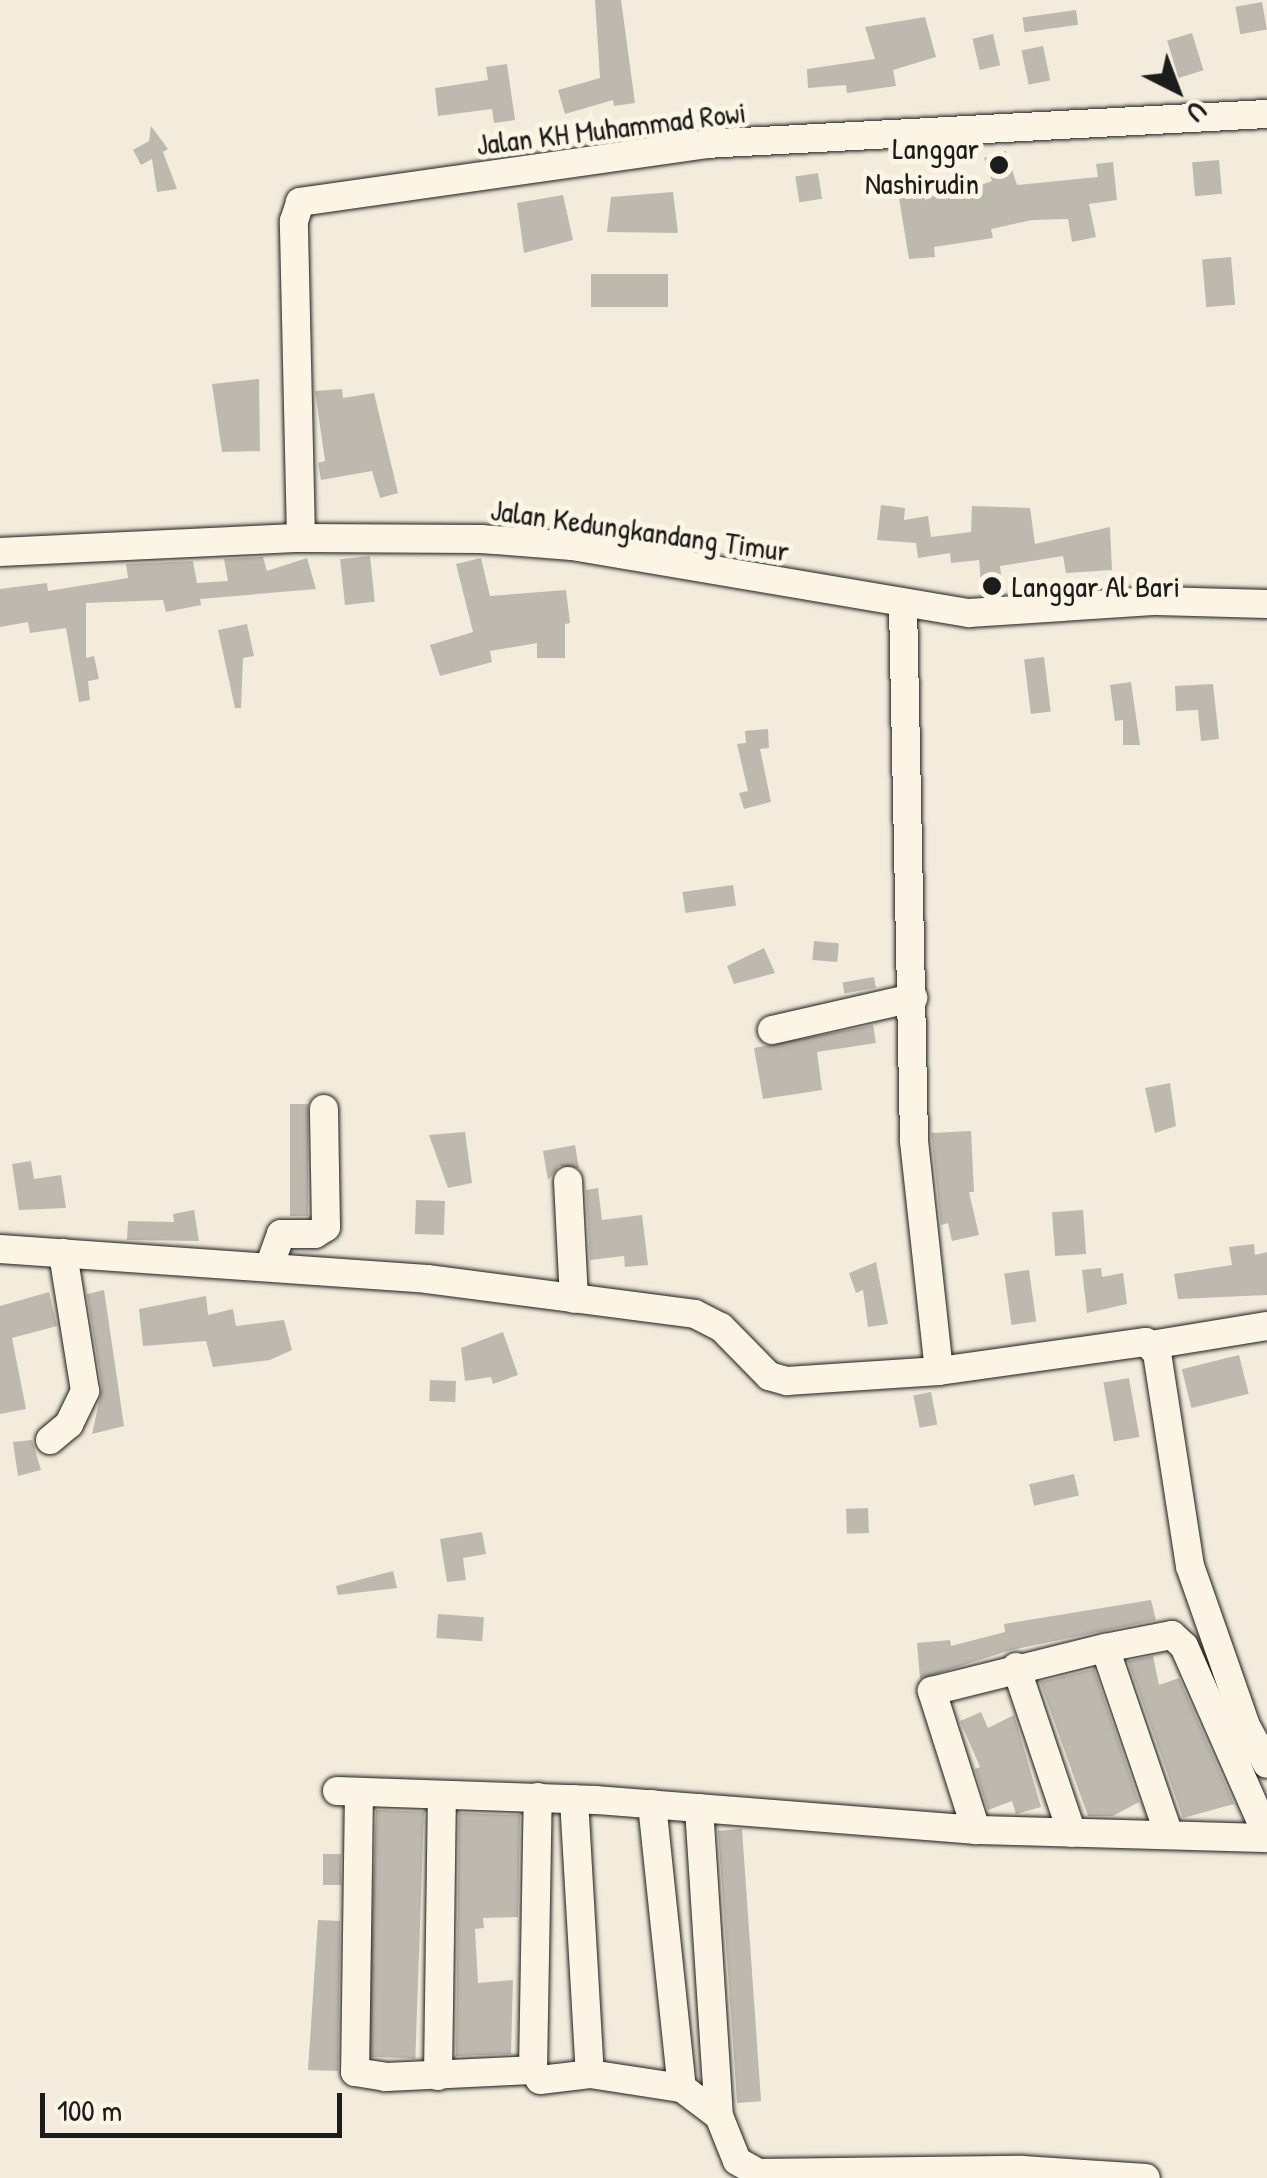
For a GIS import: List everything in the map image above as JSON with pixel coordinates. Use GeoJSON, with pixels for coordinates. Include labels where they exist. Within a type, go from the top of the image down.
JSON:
{"type":"FeatureCollection","features":[{"type":"Feature","properties":{"kind":"street","name":"Jalan KH Muhammad Rowi"},"geometry":{"type":"LineString","coordinates":[[301,538],[294,221],[300,202],[705,144],[1267,114]]}},
{"type":"Feature","properties":{"kind":"street","name":"Jalan Kedungkandang Timur"},"geometry":{"type":"LineString","coordinates":[[0,552],[301,538],[540,542],[969,613],[1156,601],[1267,604]]}},
{"type":"Feature","properties":{"kind":"street"},"geometry":{"type":"LineString","coordinates":[[904,605],[914,1141],[939,1371]]}},
{"type":"Feature","properties":{"kind":"street"},"geometry":{"type":"LineString","coordinates":[[772,1030],[913,998]]}},
{"type":"Feature","properties":{"kind":"street"},"geometry":{"type":"LineString","coordinates":[[269,1267],[281,1234],[315,1234],[326,1227],[324,1109]]}},
{"type":"Feature","properties":{"kind":"street"},"geometry":{"type":"LineString","coordinates":[[568,1180],[574,1299]]}},
{"type":"Feature","properties":{"kind":"street"},"geometry":{"type":"LineString","coordinates":[[0,1248],[269,1267],[574,1299],[711,1320],[769,1376],[787,1382],[939,1371],[1135,1341],[1150,1345],[1267,1326]]}},
{"type":"Feature","properties":{"kind":"street"},"geometry":{"type":"LineString","coordinates":[[50,1440],[69,1424],[86,1391],[63,1253]]}},
{"type":"Feature","properties":{"kind":"street"},"geometry":{"type":"LineString","coordinates":[[1150,1345],[1157,1353],[1190,1566],[1246,1726],[1267,1764]]}},
{"type":"Feature","properties":{"kind":"street"},"geometry":{"type":"LineString","coordinates":[[533,2070],[438,2076],[355,2072],[348,1791],[574,1799],[976,1830],[1168,1832],[1260,1827],[1182,1642],[1172,1635],[1016,1668],[932,1693],[976,1830]]}},
{"type":"Feature","properties":{"kind":"street"},"geometry":{"type":"LineString","coordinates":[[1105,1648],[1168,1832]]}},
{"type":"Feature","properties":{"kind":"street"},"geometry":{"type":"LineString","coordinates":[[1016,1668],[1072,1833]]}},
{"type":"Feature","properties":{"kind":"street"},"geometry":{"type":"LineString","coordinates":[[438,2076],[442,1796]]}},
{"type":"Feature","properties":{"kind":"street"},"geometry":{"type":"LineString","coordinates":[[538,1797],[533,2070],[540,2080],[590,2074],[682,2088],[719,2116]]}},
{"type":"Feature","properties":{"kind":"street"},"geometry":{"type":"LineString","coordinates":[[574,1799],[590,2074]]}},
{"type":"Feature","properties":{"kind":"street"},"geometry":{"type":"LineString","coordinates":[[652,1804],[682,2088]]}},
{"type":"Feature","properties":{"kind":"street"},"geometry":{"type":"LineString","coordinates":[[699,1808],[719,2116],[737,2162],[759,2173],[1146,2178]]}},
{"type":"Feature","properties":{"kind":"building"},"geometry":{"type":"Polygon","coordinates":[[[595,0],[621,0],[635,103],[614,106],[613,100],[565,114],[558,90],[600,78],[595,0]]]}},
{"type":"Feature","properties":{"kind":"building"},"geometry":{"type":"Polygon","coordinates":[[[1262,2],[1267,30],[1240,34],[1235,7],[1262,2]]]}},
{"type":"Feature","properties":{"kind":"building"},"geometry":{"type":"Polygon","coordinates":[[[1076,10],[1078,25],[1025,32],[1023,18],[1076,10]]]}},
{"type":"Feature","properties":{"kind":"building"},"geometry":{"type":"Polygon","coordinates":[[[925,17],[936,57],[893,70],[896,86],[847,93],[846,85],[808,88],[807,69],[875,59],[865,27],[925,17]]]}},
{"type":"Feature","properties":{"kind":"building"},"geometry":{"type":"Polygon","coordinates":[[[1192,33],[1203,70],[1179,78],[1167,41],[1192,33]]]}},
{"type":"Feature","properties":{"kind":"building"},"geometry":{"type":"Polygon","coordinates":[[[993,34],[1000,65],[980,70],[973,39],[993,34]]]}},
{"type":"Feature","properties":{"kind":"building"},"geometry":{"type":"Polygon","coordinates":[[[1043,46],[1050,80],[1029,85],[1021,51],[1043,46]]]}},
{"type":"Feature","properties":{"kind":"building"},"geometry":{"type":"Polygon","coordinates":[[[507,64],[515,120],[494,123],[492,109],[438,116],[435,88],[488,80],[486,67],[507,64]]]}},
{"type":"Feature","properties":{"kind":"building"},"geometry":{"type":"Polygon","coordinates":[[[151,126],[168,149],[163,152],[177,189],[157,192],[152,159],[141,165],[133,150],[149,141],[151,126]]]}},
{"type":"Feature","properties":{"kind":"building"},"geometry":{"type":"Polygon","coordinates":[[[1006,151],[1017,185],[1098,177],[1096,164],[1113,162],[1117,200],[1089,204],[1096,237],[1072,242],[1068,219],[1032,220],[991,229],[993,238],[934,247],[935,257],[909,259],[897,186],[920,182],[922,196],[962,192],[992,181],[984,158],[1006,151]]]}},
{"type":"Feature","properties":{"kind":"building"},"geometry":{"type":"Polygon","coordinates":[[[1219,160],[1222,194],[1195,196],[1192,162],[1219,160]]]}},
{"type":"Feature","properties":{"kind":"building"},"geometry":{"type":"Polygon","coordinates":[[[818,173],[822,199],[799,202],[795,177],[818,173]]]}},
{"type":"Feature","properties":{"kind":"building"},"geometry":{"type":"Polygon","coordinates":[[[673,192],[678,233],[607,232],[611,197],[673,192]]]}},
{"type":"Feature","properties":{"kind":"building"},"geometry":{"type":"Polygon","coordinates":[[[563,195],[573,240],[524,253],[517,203],[563,195]]]}},
{"type":"Feature","properties":{"kind":"building"},"geometry":{"type":"Polygon","coordinates":[[[1231,257],[1235,305],[1206,307],[1202,260],[1231,257]]]}},
{"type":"Feature","properties":{"kind":"building"},"geometry":{"type":"Polygon","coordinates":[[[591,274],[668,274],[668,307],[591,307],[591,274]]]}},
{"type":"Feature","properties":{"kind":"building"},"geometry":{"type":"Polygon","coordinates":[[[259,379],[260,451],[222,452],[212,384],[259,379]]]}},
{"type":"Feature","properties":{"kind":"building"},"geometry":{"type":"Polygon","coordinates":[[[342,389],[343,398],[374,393],[398,493],[380,498],[372,471],[321,480],[318,463],[325,461],[315,391],[342,389]]]}},
{"type":"Feature","properties":{"kind":"building"},"geometry":{"type":"Polygon","coordinates":[[[881,505],[905,508],[904,520],[928,516],[931,537],[971,532],[972,506],[1030,508],[1035,544],[1110,527],[1112,570],[1066,573],[1063,556],[1000,566],[1003,591],[982,594],[979,560],[951,563],[950,553],[918,558],[916,543],[877,540],[881,505]]]}},
{"type":"Feature","properties":{"kind":"building"},"geometry":{"type":"Polygon","coordinates":[[[370,556],[375,602],[345,605],[340,559],[370,556]]]}},
{"type":"Feature","properties":{"kind":"building"},"geometry":{"type":"Polygon","coordinates":[[[263,557],[267,571],[307,558],[316,589],[200,599],[201,605],[166,612],[163,600],[86,603],[86,658],[94,656],[99,679],[88,681],[90,700],[79,702],[66,628],[30,633],[28,622],[0,627],[0,589],[47,583],[48,591],[128,578],[126,564],[193,561],[197,583],[228,581],[224,559],[263,557]]]}},
{"type":"Feature","properties":{"kind":"building"},"geometry":{"type":"Polygon","coordinates":[[[481,558],[490,596],[566,590],[570,623],[565,624],[565,658],[537,658],[537,643],[490,651],[492,662],[440,676],[430,645],[473,632],[456,564],[481,558]]]}},
{"type":"Feature","properties":{"kind":"building"},"geometry":{"type":"Polygon","coordinates":[[[247,624],[254,656],[243,658],[241,708],[235,708],[218,630],[247,624]]]}},
{"type":"Feature","properties":{"kind":"building"},"geometry":{"type":"Polygon","coordinates":[[[1044,657],[1051,712],[1031,714],[1024,659],[1044,657]]]}},
{"type":"Feature","properties":{"kind":"building"},"geometry":{"type":"Polygon","coordinates":[[[1131,682],[1140,745],[1123,745],[1123,720],[1115,721],[1110,685],[1131,682]]]}},
{"type":"Feature","properties":{"kind":"building"},"geometry":{"type":"Polygon","coordinates":[[[1213,684],[1219,739],[1201,741],[1198,710],[1176,711],[1175,686],[1213,684]]]}},
{"type":"Feature","properties":{"kind":"building"},"geometry":{"type":"Polygon","coordinates":[[[768,729],[769,748],[760,749],[771,802],[744,809],[739,793],[748,791],[737,744],[746,743],[745,731],[768,729]]]}},
{"type":"Feature","properties":{"kind":"building"},"geometry":{"type":"Polygon","coordinates":[[[733,885],[736,906],[685,913],[682,892],[733,885]]]}},
{"type":"Feature","properties":{"kind":"building"},"geometry":{"type":"Polygon","coordinates":[[[814,941],[839,943],[837,962],[812,960],[814,941]]]}},
{"type":"Feature","properties":{"kind":"building"},"geometry":{"type":"Polygon","coordinates":[[[764,948],[775,973],[734,984],[727,966],[764,948]]]}},
{"type":"Feature","properties":{"kind":"building"},"geometry":{"type":"Polygon","coordinates":[[[874,977],[876,988],[844,993],[842,983],[874,977]]]}},
{"type":"Feature","properties":{"kind":"building"},"geometry":{"type":"Polygon","coordinates":[[[873,1025],[876,1043],[817,1052],[822,1090],[763,1099],[754,1048],[873,1025]]]}},
{"type":"Feature","properties":{"kind":"building"},"geometry":{"type":"Polygon","coordinates":[[[1170,1083],[1176,1126],[1155,1133],[1145,1088],[1170,1083]]]}},
{"type":"Feature","properties":{"kind":"building"},"geometry":{"type":"Polygon","coordinates":[[[290,1104],[308,1104],[308,1216],[290,1216],[290,1104]]]}},
{"type":"Feature","properties":{"kind":"building"},"geometry":{"type":"Polygon","coordinates":[[[971,1131],[974,1192],[969,1192],[979,1235],[952,1241],[948,1223],[941,1225],[931,1133],[971,1131]]]}},
{"type":"Feature","properties":{"kind":"building"},"geometry":{"type":"Polygon","coordinates":[[[465,1132],[472,1183],[448,1188],[429,1135],[465,1132]]]}},
{"type":"Feature","properties":{"kind":"building"},"geometry":{"type":"Polygon","coordinates":[[[575,1145],[579,1168],[559,1166],[548,1180],[543,1151],[575,1145]]]}},
{"type":"Feature","properties":{"kind":"building"},"geometry":{"type":"Polygon","coordinates":[[[31,1161],[34,1179],[61,1175],[66,1208],[19,1210],[12,1164],[31,1161]]]}},
{"type":"Feature","properties":{"kind":"building"},"geometry":{"type":"Polygon","coordinates":[[[598,1188],[602,1220],[642,1215],[648,1265],[625,1267],[624,1256],[590,1260],[586,1190],[598,1188]]]}},
{"type":"Feature","properties":{"kind":"building"},"geometry":{"type":"Polygon","coordinates":[[[416,1200],[445,1201],[444,1235],[415,1234],[416,1200]]]}},
{"type":"Feature","properties":{"kind":"building"},"geometry":{"type":"Polygon","coordinates":[[[194,1210],[199,1241],[127,1240],[128,1221],[174,1222],[173,1214],[194,1210]]]}},
{"type":"Feature","properties":{"kind":"building"},"geometry":{"type":"Polygon","coordinates":[[[1083,1210],[1086,1254],[1055,1256],[1052,1212],[1083,1210]]]}},
{"type":"Feature","properties":{"kind":"building"},"geometry":{"type":"Polygon","coordinates":[[[1254,1244],[1255,1255],[1267,1252],[1267,1295],[1178,1299],[1174,1274],[1232,1265],[1229,1247],[1254,1244]]]}},
{"type":"Feature","properties":{"kind":"building"},"geometry":{"type":"Polygon","coordinates":[[[876,1262],[888,1324],[868,1327],[863,1290],[856,1293],[849,1273],[876,1262]]]}},
{"type":"Feature","properties":{"kind":"building"},"geometry":{"type":"Polygon","coordinates":[[[1101,1268],[1102,1277],[1123,1273],[1127,1304],[1087,1313],[1082,1270],[1101,1268]]]}},
{"type":"Feature","properties":{"kind":"building"},"geometry":{"type":"Polygon","coordinates":[[[1029,1270],[1036,1321],[1011,1325],[1004,1273],[1029,1270]]]}},
{"type":"Feature","properties":{"kind":"building"},"geometry":{"type":"Polygon","coordinates":[[[104,1290],[124,1426],[92,1434],[102,1388],[87,1294],[104,1290]]]}},
{"type":"Feature","properties":{"kind":"building"},"geometry":{"type":"Polygon","coordinates":[[[49,1292],[57,1326],[12,1338],[26,1409],[0,1414],[0,1306],[49,1292]]]}},
{"type":"Feature","properties":{"kind":"building"},"geometry":{"type":"Polygon","coordinates":[[[206,1296],[208,1315],[233,1309],[236,1326],[284,1320],[292,1350],[270,1360],[213,1367],[206,1341],[143,1346],[139,1309],[206,1296]]]}},
{"type":"Feature","properties":{"kind":"building"},"geometry":{"type":"Polygon","coordinates":[[[503,1332],[518,1375],[493,1384],[491,1377],[465,1381],[461,1348],[503,1332]]]}},
{"type":"Feature","properties":{"kind":"building"},"geometry":{"type":"Polygon","coordinates":[[[1239,1355],[1249,1394],[1191,1408],[1182,1369],[1239,1355]]]}},
{"type":"Feature","properties":{"kind":"building"},"geometry":{"type":"Polygon","coordinates":[[[1129,1378],[1139,1437],[1114,1442],[1103,1383],[1129,1378]]]}},
{"type":"Feature","properties":{"kind":"building"},"geometry":{"type":"Polygon","coordinates":[[[430,1380],[456,1381],[455,1402],[429,1401],[430,1380]]]}},
{"type":"Feature","properties":{"kind":"building"},"geometry":{"type":"Polygon","coordinates":[[[931,1392],[937,1424],[920,1428],[913,1395],[931,1392]]]}},
{"type":"Feature","properties":{"kind":"building"},"geometry":{"type":"Polygon","coordinates":[[[32,1440],[41,1470],[18,1476],[13,1442],[32,1440]]]}},
{"type":"Feature","properties":{"kind":"building"},"geometry":{"type":"Polygon","coordinates":[[[1074,1474],[1079,1495],[1034,1506],[1029,1484],[1074,1474]]]}},
{"type":"Feature","properties":{"kind":"building"},"geometry":{"type":"Polygon","coordinates":[[[868,1508],[869,1533],[847,1534],[846,1509],[868,1508]]]}},
{"type":"Feature","properties":{"kind":"building"},"geometry":{"type":"Polygon","coordinates":[[[482,1532],[486,1554],[463,1558],[466,1580],[447,1582],[440,1539],[482,1532]]]}},
{"type":"Feature","properties":{"kind":"building"},"geometry":{"type":"Polygon","coordinates":[[[393,1571],[397,1588],[338,1595],[336,1586],[393,1571]]]}},
{"type":"Feature","properties":{"kind":"building"},"geometry":{"type":"Polygon","coordinates":[[[1151,1600],[1156,1620],[1011,1650],[920,1679],[917,1643],[950,1640],[951,1646],[1005,1632],[1004,1624],[1151,1600]]]}},
{"type":"Feature","properties":{"kind":"building"},"geometry":{"type":"Polygon","coordinates":[[[438,1614],[484,1617],[482,1641],[436,1638],[438,1614]]]}},
{"type":"Feature","properties":{"kind":"building"},"geometry":{"type":"Polygon","coordinates":[[[1153,1656],[1159,1685],[1179,1678],[1234,1804],[1183,1818],[1128,1661],[1153,1656]]]}},
{"type":"Feature","properties":{"kind":"building"},"geometry":{"type":"Polygon","coordinates":[[[1094,1669],[1139,1802],[1113,1816],[1088,1816],[1040,1682],[1094,1669]]]}},
{"type":"Feature","properties":{"kind":"building"},"geometry":{"type":"Polygon","coordinates":[[[981,1712],[988,1728],[1014,1715],[1041,1807],[1016,1814],[1012,1801],[988,1810],[975,1769],[980,1767],[960,1721],[981,1712]]]}},
{"type":"Feature","properties":{"kind":"building"},"geometry":{"type":"Polygon","coordinates":[[[376,1810],[424,1812],[415,2059],[367,2057],[376,1810]]]}},
{"type":"Feature","properties":{"kind":"building"},"geometry":{"type":"Polygon","coordinates":[[[459,1813],[520,1815],[518,1917],[483,1918],[484,1928],[475,1929],[478,1983],[513,1980],[511,2054],[456,2056],[459,1813]]]}},
{"type":"Feature","properties":{"kind":"building"},"geometry":{"type":"Polygon","coordinates":[[[742,1829],[761,2101],[737,2103],[718,1831],[742,1829]]]}},
{"type":"Feature","properties":{"kind":"building"},"geometry":{"type":"Polygon","coordinates":[[[323,1854],[341,1854],[341,1885],[323,1885],[323,1854]]]}},
{"type":"Feature","properties":{"kind":"building"},"geometry":{"type":"Polygon","coordinates":[[[318,1920],[340,1921],[338,2071],[308,2070],[318,1920]]]}},
{"type":"Feature","properties":{"kind":"place","name":"Langgar Nashirudin"},"geometry":{"type":"Point","coordinates":[999,165]}},
{"type":"Feature","properties":{"kind":"place","name":"Langgar Al Bari"},"geometry":{"type":"Point","coordinates":[992,586]}}]}
